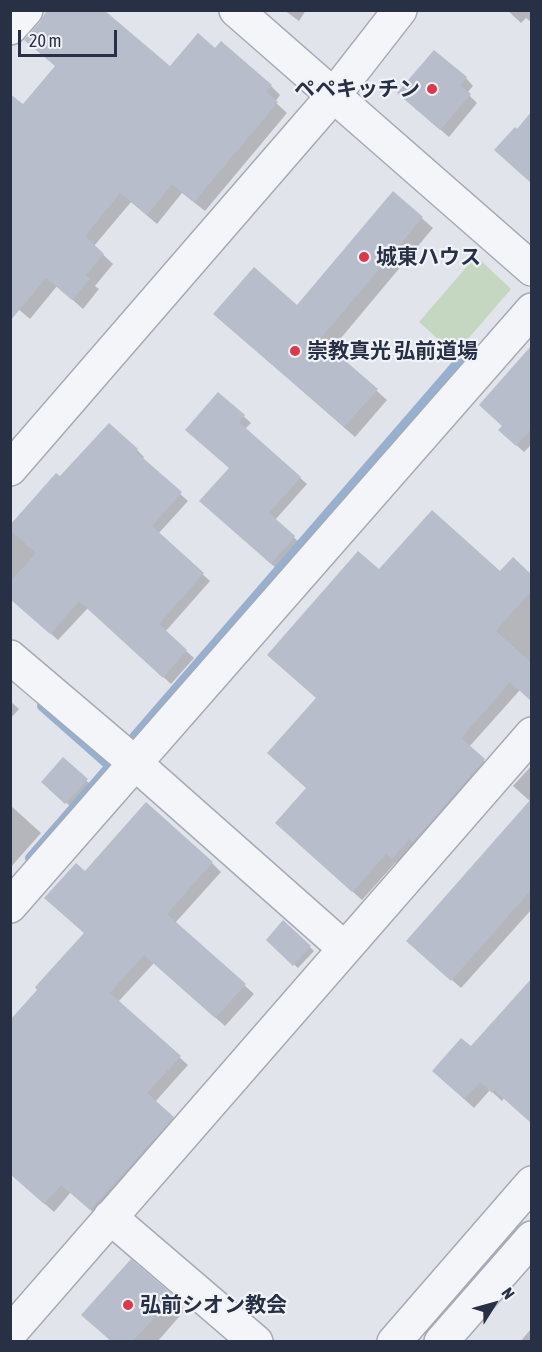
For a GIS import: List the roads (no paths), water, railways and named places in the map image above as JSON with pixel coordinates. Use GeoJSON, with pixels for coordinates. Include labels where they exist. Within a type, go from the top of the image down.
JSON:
{"type":"FeatureCollection","features":[{"type":"Feature","properties":{"kind":"street"},"geometry":{"type":"LineString","coordinates":[[10,28],[26,10]]}},
{"type":"Feature","properties":{"kind":"street"},"geometry":{"type":"LineString","coordinates":[[236,10],[531,269]]}},
{"type":"Feature","properties":{"kind":"street"},"geometry":{"type":"LineString","coordinates":[[10,469],[333,96],[400,10]]}},
{"type":"Feature","properties":{"kind":"street"},"geometry":{"type":"LineString","coordinates":[[10,906],[531,310]]}},
{"type":"Feature","properties":{"kind":"street"},"geometry":{"type":"LineString","coordinates":[[10,657],[136,764],[344,948]]}},
{"type":"Feature","properties":{"kind":"street"},"geometry":{"type":"LineString","coordinates":[[10,1332],[531,734]]}},
{"type":"Feature","properties":{"kind":"street"},"geometry":{"type":"LineString","coordinates":[[394,1341],[531,1183]]}},
{"type":"Feature","properties":{"kind":"street"},"geometry":{"type":"LineString","coordinates":[[110,1217],[256,1341]]}},
{"type":"Feature","properties":{"kind":"street"},"geometry":{"type":"LineString","coordinates":[[441,1341],[531,1238]]}},
{"type":"Feature","properties":{"kind":"waterway"},"geometry":{"type":"LineString","coordinates":[[134,737],[463,357]]}},
{"type":"Feature","properties":{"kind":"waterway"},"geometry":{"type":"LineString","coordinates":[[30,858],[110,766],[42,706]]}},
{"type":"Feature","properties":{"kind":"place","name":"ペペキッチン"},"geometry":{"type":"Point","coordinates":[432,89]}},
{"type":"Feature","properties":{"kind":"place","name":"城東ハウス"},"geometry":{"type":"Point","coordinates":[364,257]}},
{"type":"Feature","properties":{"kind":"place","name":"崇教真光 弘前道場"},"geometry":{"type":"Point","coordinates":[295,351]}},
{"type":"Feature","properties":{"kind":"place","name":"弘前シオン教会"},"geometry":{"type":"Point","coordinates":[128,1305]}}]}
